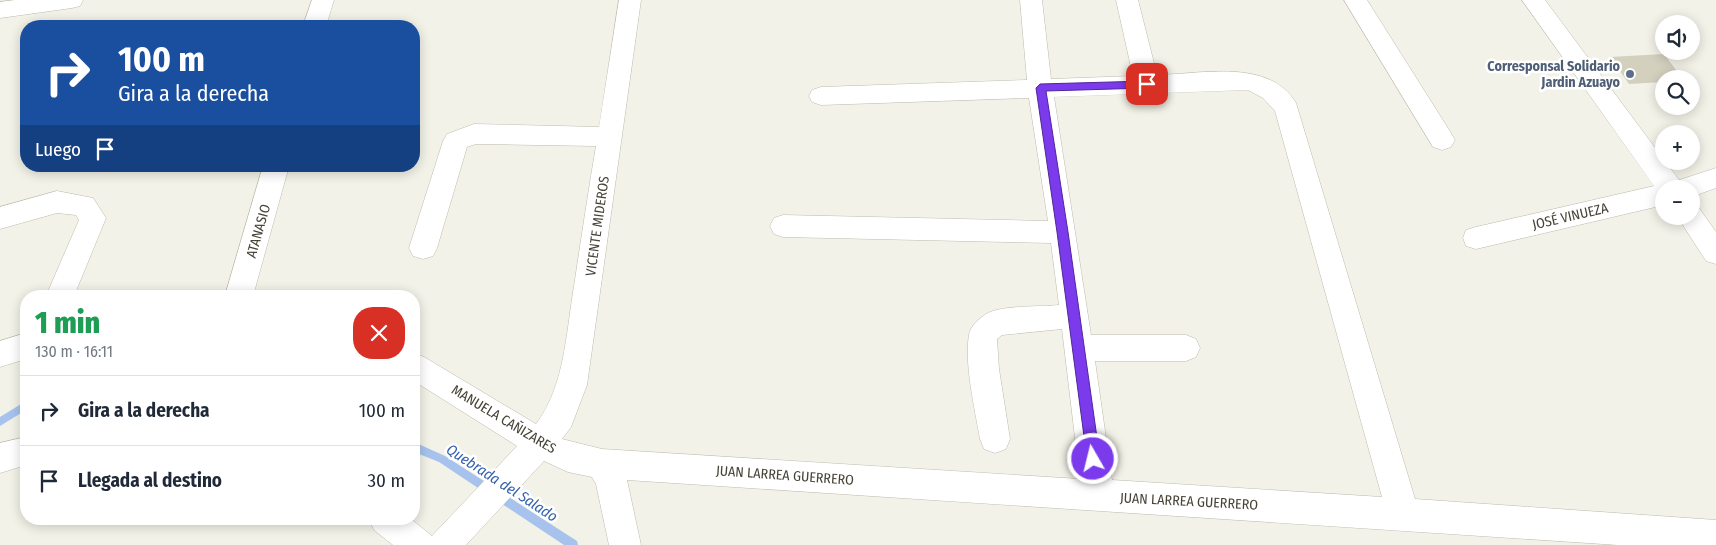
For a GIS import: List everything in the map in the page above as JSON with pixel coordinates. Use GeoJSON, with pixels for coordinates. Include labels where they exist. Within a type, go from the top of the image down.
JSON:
{"type":"FeatureCollection","features":[{"type":"Feature","properties":{"kind":"street"},"geometry":{"type":"LineString","coordinates":[[2,7],[72,0]]}},
{"type":"Feature","properties":{"kind":"street"},"geometry":{"type":"LineString","coordinates":[[317,20],[323,0]]}},
{"type":"Feature","properties":{"kind":"street","name":"VICENTE MIDEROS"},"geometry":{"type":"LineString","coordinates":[[448,541],[530,454],[560,417],[572,385],[630,0]]}},
{"type":"Feature","properties":{"kind":"street"},"geometry":{"type":"LineString","coordinates":[[1031,0],[1040,88],[1063,232],[1098,496]]}},
{"type":"Feature","properties":{"kind":"street"},"geometry":{"type":"LineString","coordinates":[[1126,0],[1147,84]]}},
{"type":"Feature","properties":{"kind":"street"},"geometry":{"type":"LineString","coordinates":[[1355,0],[1442,140]]}},
{"type":"Feature","properties":{"kind":"street"},"geometry":{"type":"LineString","coordinates":[[1533,0],[1663,180]]}},
{"type":"Feature","properties":{"kind":"street"},"geometry":{"type":"LineString","coordinates":[[821,96],[1250,81],[1269,88],[1280,96],[1287,110],[1403,514]]}},
{"type":"Feature","properties":{"kind":"street"},"geometry":{"type":"LineString","coordinates":[[423,248],[456,141],[474,134],[610,136]]}},
{"type":"Feature","properties":{"kind":"street","name":"ATANASIO"},"geometry":{"type":"LineString","coordinates":[[241,290],[274,172]]}},
{"type":"Feature","properties":{"kind":"street"},"geometry":{"type":"LineString","coordinates":[[1700,184],[1716,178]]}},
{"type":"Feature","properties":{"kind":"street","name":"JOSÉ VINUEZA"},"geometry":{"type":"LineString","coordinates":[[1476,238],[1655,196]]}},
{"type":"Feature","properties":{"kind":"street"},"geometry":{"type":"LineString","coordinates":[[0,218],[22,210],[57,202],[84,206],[93,218],[63,290]]}},
{"type":"Feature","properties":{"kind":"street"},"geometry":{"type":"LineString","coordinates":[[1696,225],[1716,253]]}},
{"type":"Feature","properties":{"kind":"street"},"geometry":{"type":"LineString","coordinates":[[783,226],[1063,232]]}},
{"type":"Feature","properties":{"kind":"street"},"geometry":{"type":"LineString","coordinates":[[994,439],[984,369],[983,334],[996,322],[1074,316]]}},
{"type":"Feature","properties":{"kind":"street"},"geometry":{"type":"LineString","coordinates":[[0,354],[20,348]]}},
{"type":"Feature","properties":{"kind":"street"},"geometry":{"type":"LineString","coordinates":[[1078,348],[1186,348]]}},
{"type":"Feature","properties":{"kind":"street","name":"MANUELA CAÑIZARES"},"geometry":{"type":"LineString","coordinates":[[420,370],[479,404],[530,454],[568,457],[602,464]]}},
{"type":"Feature","properties":{"kind":"street"},"geometry":{"type":"LineString","coordinates":[[0,458],[20,453]]}},
{"type":"Feature","properties":{"kind":"street"},"geometry":{"type":"LineString","coordinates":[[602,464],[611,480],[615,493],[625,545]]}},
{"type":"Feature","properties":{"kind":"street","name":"JUAN LARREA GUERRERO"},"geometry":{"type":"LineString","coordinates":[[602,464],[1403,514],[1716,536]]}},
{"type":"Feature","properties":{"kind":"street"},"geometry":{"type":"LineString","coordinates":[[393,525],[419,545]]}},
{"type":"Feature","properties":{"kind":"building"},"geometry":{"type":"Polygon","coordinates":[[[1655,54],[1655,60],[1669,60],[1676,70],[1655,70],[1655,83],[1629,84],[1610,57],[1655,54]]]}},
{"type":"Feature","properties":{"kind":"waterway","name":"Quebrada del Salado"},"geometry":{"type":"LineString","coordinates":[[0,422],[20,409]]}},
{"type":"Feature","properties":{"kind":"waterway","name":"Quebrada del Salado"},"geometry":{"type":"LineString","coordinates":[[420,450],[442,459],[573,545]]}},
{"type":"Feature","properties":{"kind":"place","name":"Corresponsal Solidario Jardin Azuayo"},"geometry":{"type":"Point","coordinates":[1630,74]}},
{"type":"Feature","properties":{"kind":"route"},"geometry":{"type":"LineString","coordinates":[[1093,459],[1063,232],[1040,88],[1147,84]]}}]}
